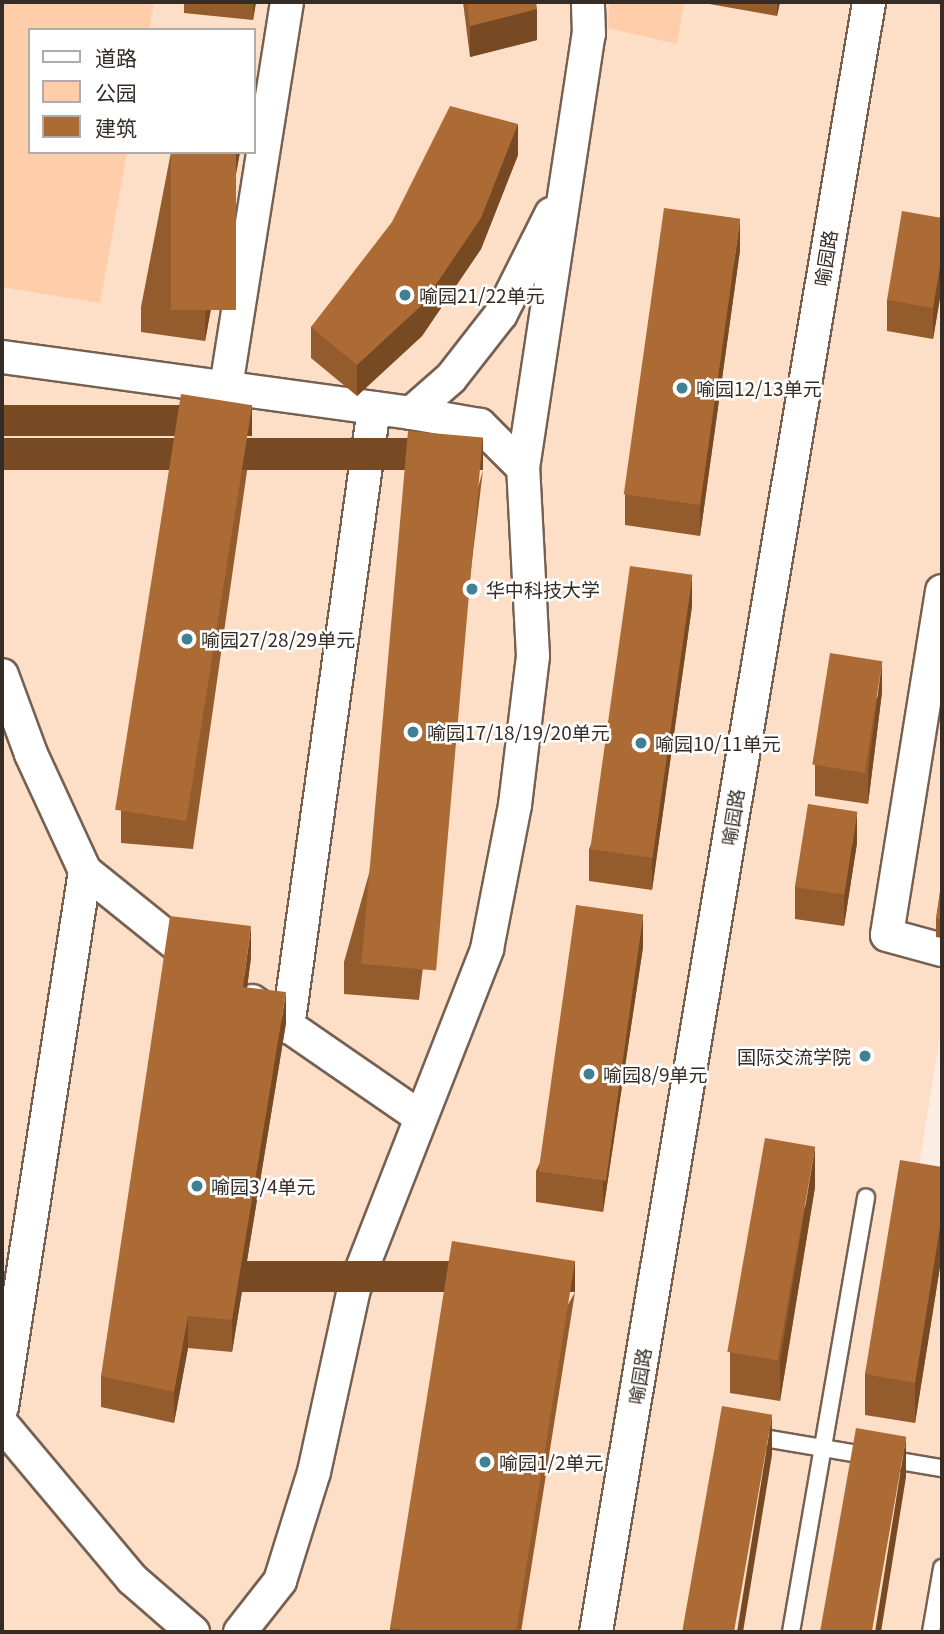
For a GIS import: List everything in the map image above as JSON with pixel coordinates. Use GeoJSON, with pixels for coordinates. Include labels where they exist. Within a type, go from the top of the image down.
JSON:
{"type":"FeatureCollection","features":[{"type":"Feature","properties":{"kind":"street"},"geometry":{"type":"LineString","coordinates":[[226,387],[287,2]]}},
{"type":"Feature","properties":{"kind":"street"},"geometry":{"type":"LineString","coordinates":[[240,1632],[279,1581],[314,1472],[354,1289],[487,949],[515,805],[533,656],[523,468],[589,34],[587,2]]}},
{"type":"Feature","properties":{"kind":"street","name":"喻园路"},"geometry":{"type":"LineString","coordinates":[[596,1632],[869,2]]}},
{"type":"Feature","properties":{"kind":"street"},"geometry":{"type":"LineString","coordinates":[[411,413],[451,377],[501,314],[564,188]]}},
{"type":"Feature","properties":{"kind":"street"},"geometry":{"type":"LineString","coordinates":[[2,357],[411,413],[480,425],[523,468]]}},
{"type":"Feature","properties":{"kind":"street"},"geometry":{"type":"LineString","coordinates":[[288,1027],[374,408]]}},
{"type":"Feature","properties":{"kind":"street"},"geometry":{"type":"LineString","coordinates":[[942,591],[887,935],[942,950]]}},
{"type":"Feature","properties":{"kind":"street"},"geometry":{"type":"LineString","coordinates":[[2,675],[31,754],[85,871],[156,931],[288,1027],[420,1117]]}},
{"type":"Feature","properties":{"kind":"street"},"geometry":{"type":"LineString","coordinates":[[2,1407],[85,871]]}},
{"type":"Feature","properties":{"kind":"street"},"geometry":{"type":"LineString","coordinates":[[2,1424],[132,1579],[193,1632]]}},
{"type":"Feature","properties":{"kind":"lane"},"geometry":{"type":"LineString","coordinates":[[790,1632],[866,1197]]}},
{"type":"Feature","properties":{"kind":"lane"},"geometry":{"type":"LineString","coordinates":[[731,1433],[942,1468]]}},
{"type":"Feature","properties":{"kind":"lane"},"geometry":{"type":"LineString","coordinates":[[931,1632],[942,1567]]}},
{"type":"Feature","properties":{"kind":"shaded area","name":"华中科技大学"},"geometry":{"type":"Polygon","coordinates":[[[2,2],[942,2],[942,1025],[919,1166],[942,1170],[942,1632],[2,1632],[2,2]]]}},
{"type":"Feature","properties":{"kind":"green space"},"geometry":{"type":"Polygon","coordinates":[[[2,2],[154,2],[149,28],[28,28],[28,154],[127,154],[100,303],[2,287],[2,2]]]}},
{"type":"Feature","properties":{"kind":"green space"},"geometry":{"type":"Polygon","coordinates":[[[609,2],[684,2],[677,44],[608,28],[609,2]]]}},
{"type":"Feature","properties":{"kind":"building"},"geometry":{"type":"Polygon","coordinates":[[[467,2],[536,2],[537,9],[470,26],[467,2]]]}},
{"type":"Feature","properties":{"kind":"building","name":"喻园21/22单元"},"geometry":{"type":"Polygon","coordinates":[[[450,106],[518,124],[481,218],[422,305],[357,365],[311,327],[392,222],[450,106]]]}},
{"type":"Feature","properties":{"kind":"building"},"geometry":{"type":"Polygon","coordinates":[[[171,154],[236,154],[236,310],[171,310],[171,154]]]}},
{"type":"Feature","properties":{"kind":"building","name":"喻园12/13单元"},"geometry":{"type":"Polygon","coordinates":[[[664,208],[740,219],[700,505],[624,494],[664,208]]]}},
{"type":"Feature","properties":{"kind":"building"},"geometry":{"type":"Polygon","coordinates":[[[902,211],[942,218],[942,254],[933,308],[887,300],[902,211]]]}},
{"type":"Feature","properties":{"kind":"building","name":"喻园27/28/29单元"},"geometry":{"type":"Polygon","coordinates":[[[181,394],[252,405],[186,821],[115,810],[181,394]]]}},
{"type":"Feature","properties":{"kind":"building","name":"喻园17/18/19/20单元"},"geometry":{"type":"Polygon","coordinates":[[[408,431],[483,438],[436,971],[361,964],[408,431]]]}},
{"type":"Feature","properties":{"kind":"building","name":"喻园10/11单元"},"geometry":{"type":"Polygon","coordinates":[[[630,566],[692,575],[653,858],[590,849],[630,566]]]}},
{"type":"Feature","properties":{"kind":"building"},"geometry":{"type":"Polygon","coordinates":[[[830,653],[882,661],[865,773],[812,765],[830,653]]]}},
{"type":"Feature","properties":{"kind":"building"},"geometry":{"type":"Polygon","coordinates":[[[808,804],[857,812],[844,895],[795,887],[808,804]]]}},
{"type":"Feature","properties":{"kind":"building"},"geometry":{"type":"Polygon","coordinates":[[[942,879],[942,920],[936,919],[942,879]]]}},
{"type":"Feature","properties":{"kind":"building","name":"喻园8/9单元"},"geometry":{"type":"Polygon","coordinates":[[[576,905],[643,914],[606,1181],[539,1171],[576,905]]]}},
{"type":"Feature","properties":{"kind":"building","name":"喻园3/4单元"},"geometry":{"type":"Polygon","coordinates":[[[170,916],[251,926],[243,987],[286,992],[232,1320],[188,1316],[174,1392],[101,1376],[170,916]]]}},
{"type":"Feature","properties":{"kind":"building"},"geometry":{"type":"Polygon","coordinates":[[[765,1138],[815,1147],[778,1361],[727,1352],[765,1138]]]}},
{"type":"Feature","properties":{"kind":"building"},"geometry":{"type":"Polygon","coordinates":[[[900,1160],[942,1167],[942,1214],[915,1383],[865,1374],[900,1160]]]}},
{"type":"Feature","properties":{"kind":"building","name":"喻园1/2单元"},"geometry":{"type":"Polygon","coordinates":[[[452,1241],[575,1261],[516,1632],[418,1632],[390,1628],[452,1241]]]}},
{"type":"Feature","properties":{"kind":"building"},"geometry":{"type":"Polygon","coordinates":[[[722,1406],[772,1415],[734,1632],[682,1632],[722,1406]]]}},
{"type":"Feature","properties":{"kind":"building"},"geometry":{"type":"Polygon","coordinates":[[[856,1428],[906,1437],[872,1632],[820,1631],[856,1428]]]}},
{"type":"Feature","properties":{"kind":"place","name":"喻园21/22单元"},"geometry":{"type":"Point","coordinates":[405,295]}},
{"type":"Feature","properties":{"kind":"place","name":"喻园12/13单元"},"geometry":{"type":"Point","coordinates":[682,388]}},
{"type":"Feature","properties":{"kind":"place","name":"华中科技大学"},"geometry":{"type":"Point","coordinates":[472,589]}},
{"type":"Feature","properties":{"kind":"place","name":"喻园27/28/29单元"},"geometry":{"type":"Point","coordinates":[187,639]}},
{"type":"Feature","properties":{"kind":"place","name":"喻园17/18/19/20单元"},"geometry":{"type":"Point","coordinates":[413,732]}},
{"type":"Feature","properties":{"kind":"place","name":"喻园10/11单元"},"geometry":{"type":"Point","coordinates":[641,743]}},
{"type":"Feature","properties":{"kind":"place","name":"国际交流学院"},"geometry":{"type":"Point","coordinates":[865,1056]}},
{"type":"Feature","properties":{"kind":"place","name":"喻园8/9单元"},"geometry":{"type":"Point","coordinates":[589,1074]}},
{"type":"Feature","properties":{"kind":"place","name":"喻园3/4单元"},"geometry":{"type":"Point","coordinates":[197,1186]}},
{"type":"Feature","properties":{"kind":"place","name":"喻园1/2单元"},"geometry":{"type":"Point","coordinates":[485,1462]}}]}
